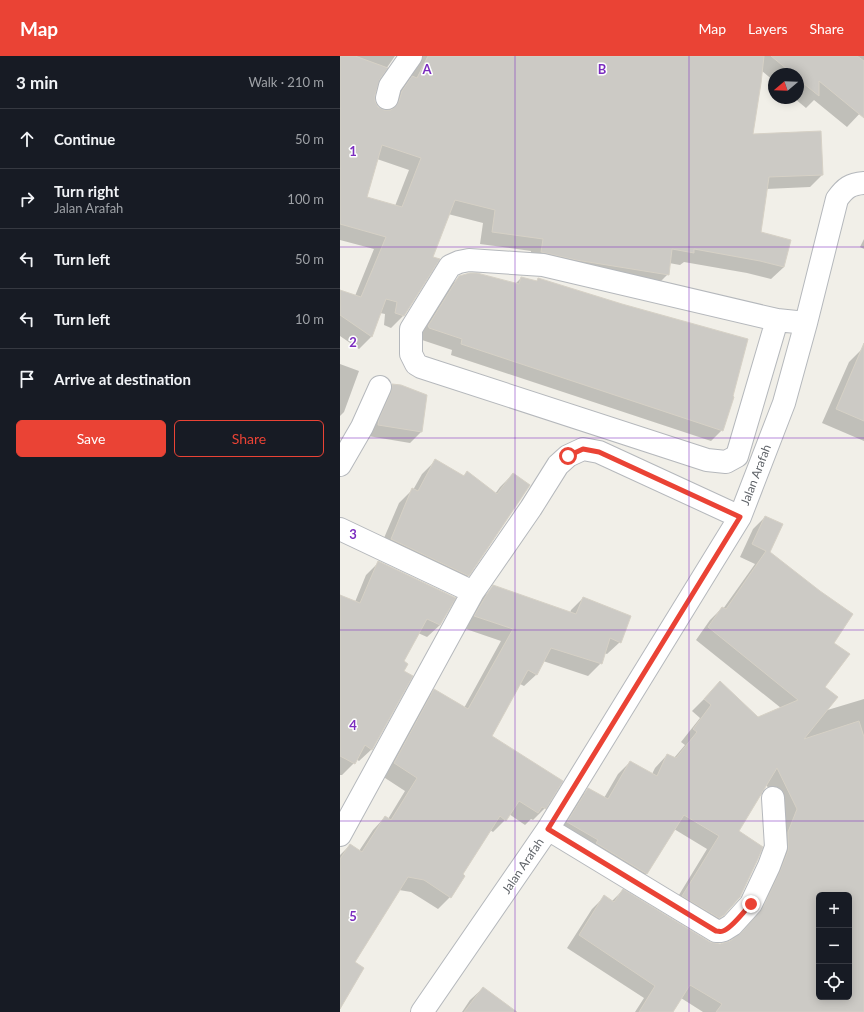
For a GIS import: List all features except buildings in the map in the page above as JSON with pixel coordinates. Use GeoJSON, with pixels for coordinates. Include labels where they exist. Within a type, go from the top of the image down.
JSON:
{"type":"FeatureCollection","features":[{"type":"Feature","properties":{"kind":"street"},"geometry":{"type":"LineString","coordinates":[[387,98],[390,86],[411,56]]}},
{"type":"Feature","properties":{"kind":"street","name":"Jalan Arafah"},"geometry":{"type":"LineString","coordinates":[[422,1012],[548,829],[740,517],[784,403],[837,199],[845,189],[864,183]]}},
{"type":"Feature","properties":{"kind":"street"},"geometry":{"type":"LineString","coordinates":[[777,320],[737,456],[726,462],[706,460],[421,368],[416,364],[411,354],[411,329],[450,266],[469,260],[543,265],[777,320],[806,323]]}},
{"type":"Feature","properties":{"kind":"street"},"geometry":{"type":"LineString","coordinates":[[340,465],[362,427],[380,387]]}},
{"type":"Feature","properties":{"kind":"street"},"geometry":{"type":"LineString","coordinates":[[340,835],[473,592],[531,508],[558,465],[568,456],[583,449],[599,452],[740,517]]}},
{"type":"Feature","properties":{"kind":"street"},"geometry":{"type":"LineString","coordinates":[[340,529],[473,592]]}},
{"type":"Feature","properties":{"kind":"street"},"geometry":{"type":"LineString","coordinates":[[548,829],[716,931],[720,931],[732,925],[751,904],[776,847],[773,798]]}},
{"type":"Feature","properties":{"kind":"route"},"geometry":{"type":"LineString","coordinates":[[568,456],[583,449],[599,452],[740,517],[548,829],[716,931],[724,930],[732,925],[751,904]]}}]}
